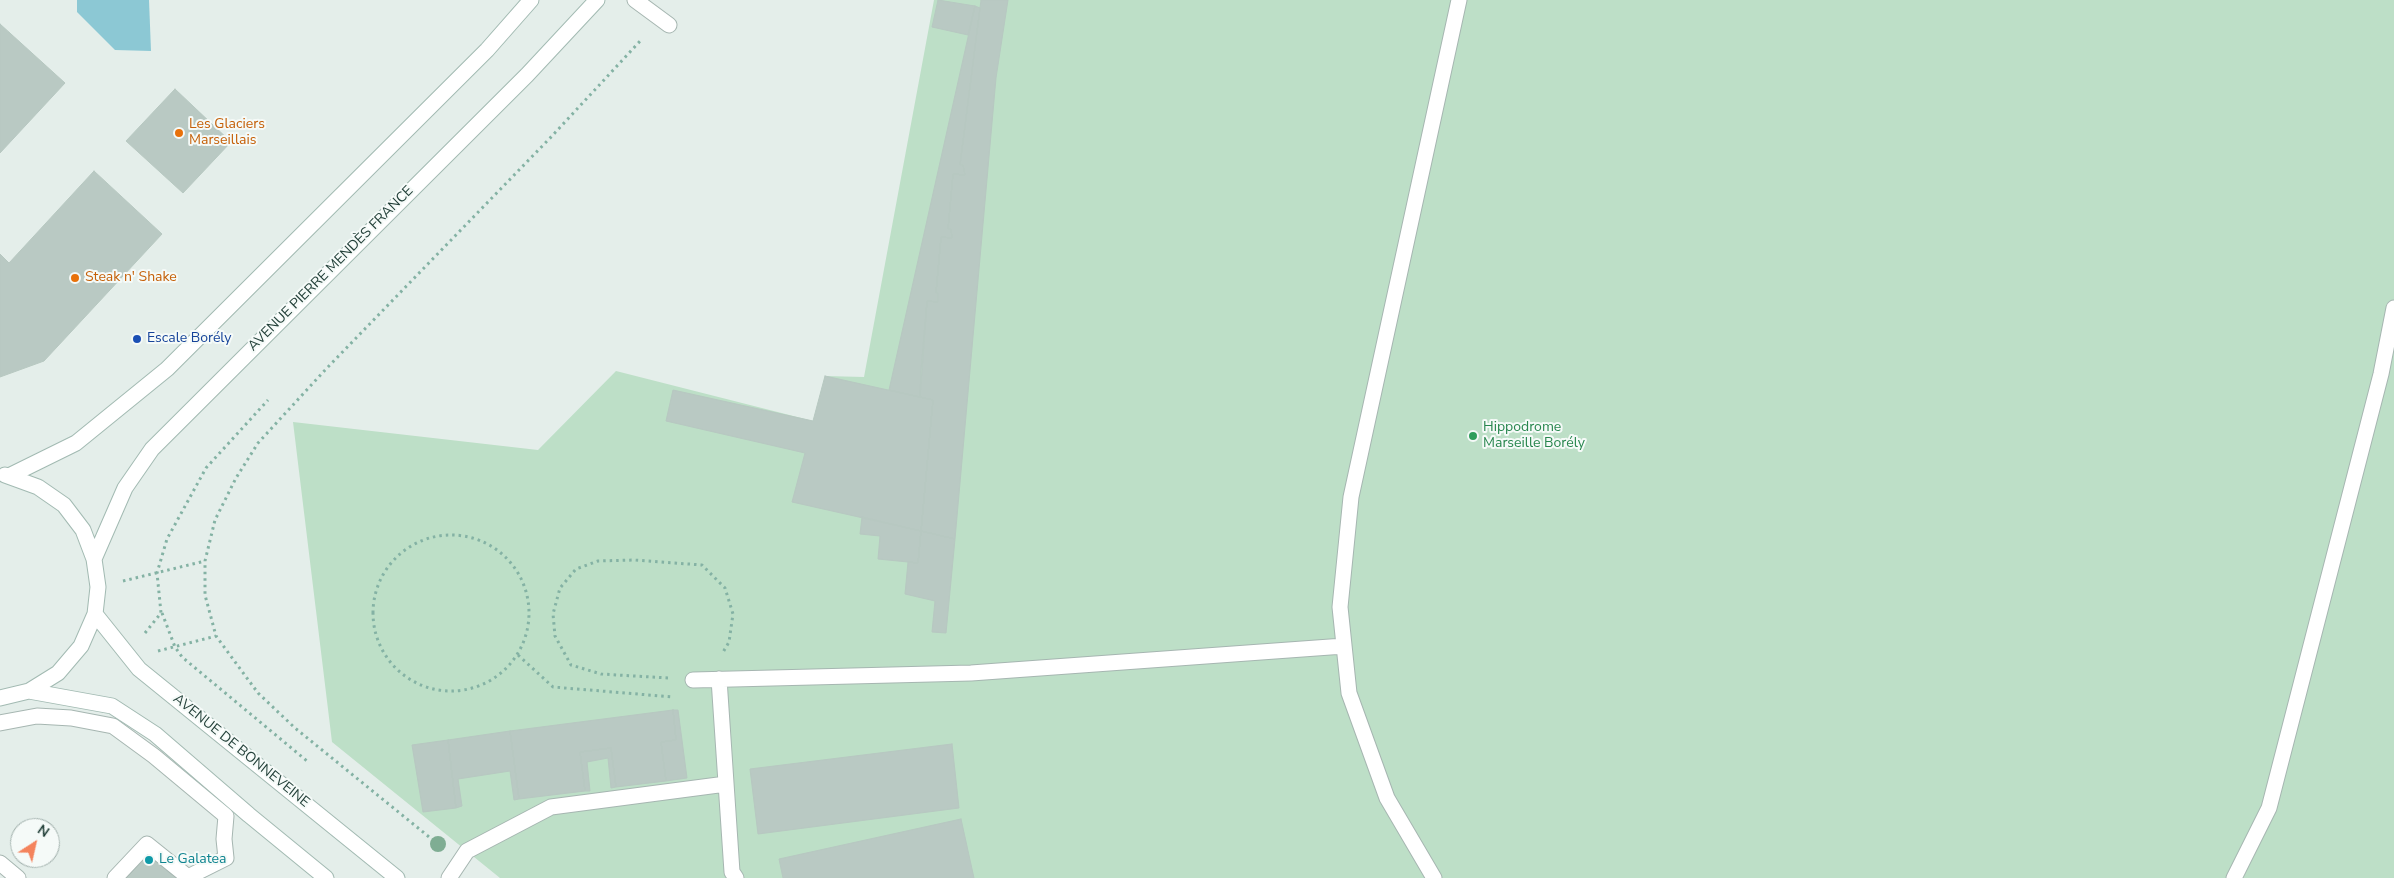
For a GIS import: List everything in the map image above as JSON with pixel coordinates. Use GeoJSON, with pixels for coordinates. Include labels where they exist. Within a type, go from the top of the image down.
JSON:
{"type":"FeatureCollection","features":[{"type":"Feature","properties":{"kind":"street"},"geometry":{"type":"LineString","coordinates":[[5,475],[76,444],[167,369],[467,69],[531,0]]}},
{"type":"Feature","properties":{"kind":"street","name":"AVENUE PIERRE MENDÈS FRANCE"},"geometry":{"type":"LineString","coordinates":[[94,559],[126,488],[152,450],[527,75],[597,0]]}},
{"type":"Feature","properties":{"kind":"street"},"geometry":{"type":"LineString","coordinates":[[635,0],[669,25]]}},
{"type":"Feature","properties":{"kind":"street"},"geometry":{"type":"LineString","coordinates":[[1434,878],[1387,798],[1349,693],[1340,607],[1351,497],[1459,0]]}},
{"type":"Feature","properties":{"kind":"street"},"geometry":{"type":"LineString","coordinates":[[2234,878],[2269,808],[2381,374],[2394,308]]}},
{"type":"Feature","properties":{"kind":"street"},"geometry":{"type":"LineString","coordinates":[[0,698],[29,691],[58,673],[81,646],[95,614],[98,587],[94,559],[83,530],[64,505],[38,487],[5,475]]}},
{"type":"Feature","properties":{"kind":"street","name":"AVENUE DE BONNEVEINE"},"geometry":{"type":"LineString","coordinates":[[95,614],[139,669],[397,878]]}},
{"type":"Feature","properties":{"kind":"street"},"geometry":{"type":"LineString","coordinates":[[693,680],[971,673],[1344,646]]}},
{"type":"Feature","properties":{"kind":"street"},"geometry":{"type":"LineString","coordinates":[[719,679],[732,872],[736,878]]}},
{"type":"Feature","properties":{"kind":"street"},"geometry":{"type":"LineString","coordinates":[[29,691],[112,706],[155,734],[326,878]]}},
{"type":"Feature","properties":{"kind":"street"},"geometry":{"type":"LineString","coordinates":[[0,723],[46,717],[72,718],[112,726],[154,756],[226,816],[224,840],[226,858],[188,877],[147,844],[115,878]]}},
{"type":"Feature","properties":{"kind":"street"},"geometry":{"type":"LineString","coordinates":[[449,878],[467,851],[551,808],[726,784]]}},
{"type":"Feature","properties":{"kind":"street"},"geometry":{"type":"LineString","coordinates":[[0,863],[18,878]]}},
{"type":"Feature","properties":{"kind":"path"},"geometry":{"type":"LineString","coordinates":[[443,848],[295,728],[258,693],[216,636],[205,595],[206,561],[215,520],[236,478],[258,443],[642,38]]}},
{"type":"Feature","properties":{"kind":"path"},"geometry":{"type":"LineString","coordinates":[[268,400],[206,468],[167,539],[157,573],[161,613],[175,646],[182,657],[307,761]]}},
{"type":"Feature","properties":{"kind":"path"},"geometry":{"type":"LineString","coordinates":[[442,536],[474,538],[496,549],[509,561],[522,580],[529,604],[528,627],[518,654],[509,667],[494,679],[465,690],[426,688],[403,675],[384,654],[376,638],[374,624],[375,595],[384,571],[402,552],[418,542],[442,536]]}},
{"type":"Feature","properties":{"kind":"path"},"geometry":{"type":"LineString","coordinates":[[518,654],[553,687],[671,698],[720,658],[728,642],[732,614],[725,588],[702,565],[634,560],[598,561],[576,569],[560,588],[553,614],[555,636],[571,665],[601,674],[693,680]]}},
{"type":"Feature","properties":{"kind":"path"},"geometry":{"type":"LineString","coordinates":[[126,580],[206,561]]}},
{"type":"Feature","properties":{"kind":"path"},"geometry":{"type":"LineString","coordinates":[[142,637],[161,613]]}},
{"type":"Feature","properties":{"kind":"path"},"geometry":{"type":"LineString","coordinates":[[152,653],[216,636]]}},
{"type":"Feature","properties":{"kind":"green space","name":"Hippodrome Marseille Borély"},"geometry":{"type":"Polygon","coordinates":[[[934,0],[2394,0],[2394,878],[500,878],[332,742],[293,422],[538,450],[616,371],[813,421],[825,376],[864,377],[934,0]]]}},
{"type":"Feature","properties":{"kind":"water"},"geometry":{"type":"Polygon","coordinates":[[[77,0],[149,0],[151,51],[115,50],[77,12],[77,0]]]}},
{"type":"Feature","properties":{"kind":"building"},"geometry":{"type":"Polygon","coordinates":[[[938,0],[975,6],[968,35],[932,27],[938,0]]]}},
{"type":"Feature","properties":{"kind":"building"},"geometry":{"type":"Polygon","coordinates":[[[981,0],[1008,0],[996,78],[955,539],[921,531],[933,400],[920,397],[921,371],[927,301],[938,302],[938,293],[936,293],[941,237],[952,238],[951,229],[948,229],[953,174],[965,175],[963,165],[960,165],[981,0]]]}},
{"type":"Feature","properties":{"kind":"building"},"geometry":{"type":"Polygon","coordinates":[[[975,6],[980,8],[960,165],[963,165],[965,175],[953,174],[948,229],[951,229],[952,238],[941,237],[936,293],[938,293],[938,302],[927,301],[920,397],[889,390],[975,6]]]}},
{"type":"Feature","properties":{"kind":"building"},"geometry":{"type":"Polygon","coordinates":[[[0,24],[65,83],[0,153],[0,24]]]}},
{"type":"Feature","properties":{"kind":"building"},"geometry":{"type":"Polygon","coordinates":[[[175,89],[231,142],[183,193],[126,141],[175,89]]]}},
{"type":"Feature","properties":{"kind":"building"},"geometry":{"type":"Polygon","coordinates":[[[94,171],[162,234],[44,361],[0,377],[0,254],[9,263],[94,171]]]}},
{"type":"Feature","properties":{"kind":"building"},"geometry":{"type":"Polygon","coordinates":[[[825,376],[933,400],[921,531],[792,502],[805,453],[666,421],[673,390],[813,421],[825,376]]]}},
{"type":"Feature","properties":{"kind":"building"},"geometry":{"type":"Polygon","coordinates":[[[862,517],[921,531],[918,563],[878,559],[880,536],[860,534],[862,517]]]}},
{"type":"Feature","properties":{"kind":"building"},"geometry":{"type":"Polygon","coordinates":[[[921,531],[955,539],[946,633],[932,632],[935,601],[905,594],[908,562],[918,563],[921,531]]]}},
{"type":"Feature","properties":{"kind":"building"},"geometry":{"type":"Polygon","coordinates":[[[673,710],[676,740],[661,742],[666,781],[616,787],[611,748],[580,752],[585,791],[519,799],[510,731],[673,710]]]}},
{"type":"Feature","properties":{"kind":"building"},"geometry":{"type":"Polygon","coordinates":[[[673,710],[678,710],[687,778],[666,781],[661,742],[676,740],[673,710]]]}},
{"type":"Feature","properties":{"kind":"building"},"geometry":{"type":"Polygon","coordinates":[[[510,731],[519,799],[514,800],[510,771],[458,779],[462,806],[456,808],[448,740],[510,731]]]}},
{"type":"Feature","properties":{"kind":"building"},"geometry":{"type":"Polygon","coordinates":[[[448,740],[456,808],[423,812],[412,745],[448,740]]]}},
{"type":"Feature","properties":{"kind":"building"},"geometry":{"type":"Polygon","coordinates":[[[952,744],[959,808],[758,834],[750,769],[952,744]]]}},
{"type":"Feature","properties":{"kind":"building"},"geometry":{"type":"Polygon","coordinates":[[[611,748],[616,787],[611,788],[608,758],[587,762],[590,791],[585,791],[580,752],[611,748]]]}},
{"type":"Feature","properties":{"kind":"building"},"geometry":{"type":"Polygon","coordinates":[[[961,819],[974,878],[783,878],[779,859],[961,819]]]}},
{"type":"Feature","properties":{"kind":"building","name":"Le Galatea"},"geometry":{"type":"Polygon","coordinates":[[[147,844],[189,878],[115,878],[147,844]]]}},
{"type":"Feature","properties":{"kind":"place","name":"Les Glaciers Marseillais"},"geometry":{"type":"Point","coordinates":[179,133]}},
{"type":"Feature","properties":{"kind":"place","name":"Steak n' Shake"},"geometry":{"type":"Point","coordinates":[75,278]}},
{"type":"Feature","properties":{"kind":"place","name":"Escale Borély"},"geometry":{"type":"Point","coordinates":[137,339]}},
{"type":"Feature","properties":{"kind":"place","name":"Hippodrome Marseille Borély"},"geometry":{"type":"Point","coordinates":[1473,436]}},
{"type":"Feature","properties":{"kind":"place","name":"Le Galatea"},"geometry":{"type":"Point","coordinates":[149,860]}}]}
